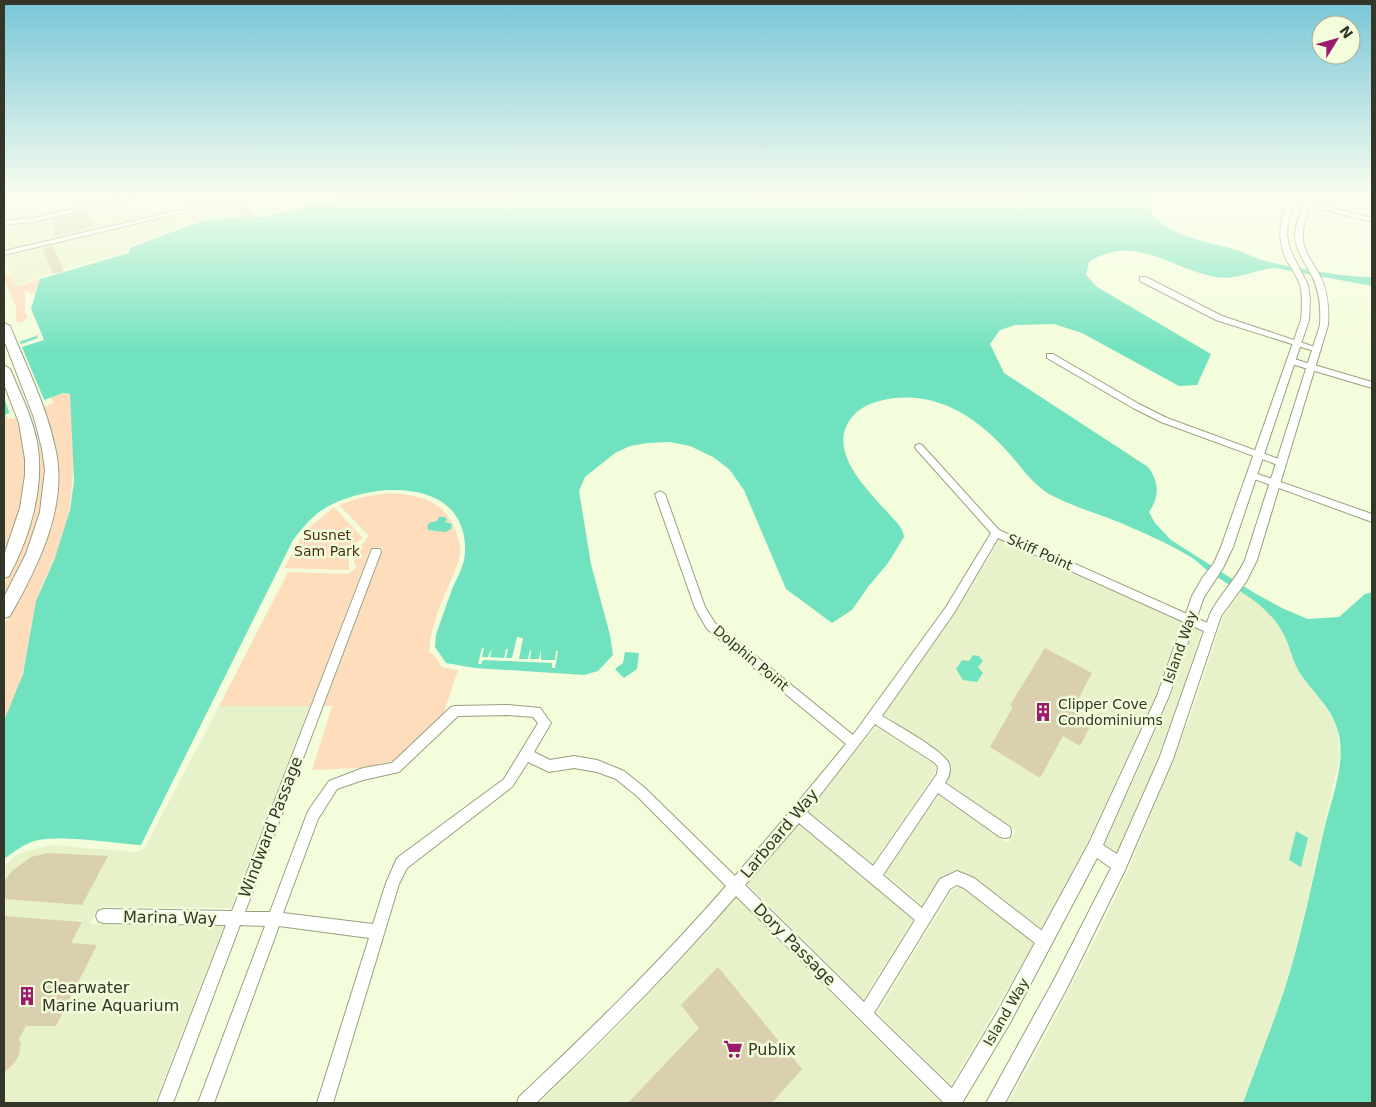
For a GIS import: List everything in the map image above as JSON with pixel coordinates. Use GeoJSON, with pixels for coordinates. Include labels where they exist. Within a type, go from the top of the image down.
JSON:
{"type":"FeatureCollection","features":[{"type":"Feature","properties":{"kind":"main road"},"geometry":{"type":"LineString","coordinates":[[4,326],[46,437],[50,459],[51,485],[48,505],[33,553],[4,611]]}},
{"type":"Feature","properties":{"kind":"main road"},"geometry":{"type":"LineString","coordinates":[[4,369],[30,442],[32,469],[31,489],[20,531],[4,572]]}},
{"type":"Feature","properties":{"kind":"street"},"geometry":{"type":"LineString","coordinates":[[4,253],[23,249]]}},
{"type":"Feature","properties":{"kind":"street","name":"Island Way"},"geometry":{"type":"LineString","coordinates":[[953,1103],[1004,1017],[1094,848],[1163,696],[1198,596],[1220,565],[1305,320],[1306,301],[1304,285],[1287,249]]}},
{"type":"Feature","properties":{"kind":"street","name":"Island Way"},"geometry":{"type":"LineString","coordinates":[[995,1103],[1050,1006],[1090,930],[1158,779],[1182,717],[1210,629],[1220,607],[1242,579],[1251,560],[1324,326],[1325,307],[1317,277],[1301,249]]}},
{"type":"Feature","properties":{"kind":"street"},"geometry":{"type":"LineString","coordinates":[[1143,279],[1219,318],[1317,349]]}},
{"type":"Feature","properties":{"kind":"street"},"geometry":{"type":"LineString","coordinates":[[1050,356],[1164,420],[1281,464]]}},
{"type":"Feature","properties":{"kind":"street"},"geometry":{"type":"LineString","coordinates":[[1291,361],[1372,385]]}},
{"type":"Feature","properties":{"kind":"street","name":"Skiff Point"},"geometry":{"type":"LineString","coordinates":[[919,446],[996,533],[1210,629]]}},
{"type":"Feature","properties":{"kind":"street"},"geometry":{"type":"LineString","coordinates":[[1252,475],[1372,518]]}},
{"type":"Feature","properties":{"kind":"street","name":"Dolphin Point"},"geometry":{"type":"LineString","coordinates":[[660,494],[700,608],[711,626],[854,743]]}},
{"type":"Feature","properties":{"kind":"street","name":"Larboard Way"},"geometry":{"type":"LineString","coordinates":[[525,1103],[617,1015],[700,927],[798,813],[874,717],[950,610],[996,533]]}},
{"type":"Feature","properties":{"kind":"street","name":"Windward Passage"},"geometry":{"type":"LineString","coordinates":[[165,1103],[376,552]]}},
{"type":"Feature","properties":{"kind":"street"},"geometry":{"type":"LineString","coordinates":[[206,1103],[313,815],[333,785],[363,774],[395,768],[455,711],[498,710],[536,712],[545,723],[508,783],[402,863],[393,883],[325,1103]]}},
{"type":"Feature","properties":{"kind":"street"},"geometry":{"type":"LineString","coordinates":[[874,717],[939,759],[944,766],[943,776],[874,876]]}},
{"type":"Feature","properties":{"kind":"street","name":"Dory Passage"},"geometry":{"type":"LineString","coordinates":[[525,754],[549,766],[574,762],[597,766],[620,775],[641,792],[953,1103]]}},
{"type":"Feature","properties":{"kind":"street"},"geometry":{"type":"LineString","coordinates":[[937,785],[1005,832]]}},
{"type":"Feature","properties":{"kind":"street"},"geometry":{"type":"LineString","coordinates":[[798,813],[924,918]]}},
{"type":"Feature","properties":{"kind":"street"},"geometry":{"type":"LineString","coordinates":[[1094,848],[1120,865]]}},
{"type":"Feature","properties":{"kind":"street"},"geometry":{"type":"LineString","coordinates":[[865,1014],[946,884],[957,878],[969,883],[1045,942]]}},
{"type":"Feature","properties":{"kind":"street","name":"Marina Way"},"geometry":{"type":"LineString","coordinates":[[103,916],[275,919],[378,932]]}},
{"type":"Feature","properties":{"kind":"shaded area"},"geometry":{"type":"Polygon","coordinates":[[[29,249],[127,249],[125,252],[42,276],[15,287],[4,257],[23,253],[29,249]]]}},
{"type":"Feature","properties":{"kind":"shaded area"},"geometry":{"type":"Polygon","coordinates":[[[130,249],[1232,249],[1262,260],[1288,266],[1332,274],[1372,277],[1372,286],[1275,268],[1223,278],[1199,273],[1152,255],[1121,251],[1105,254],[1089,262],[1086,275],[1097,287],[1211,354],[1197,385],[1179,386],[1082,333],[1054,324],[1015,325],[1000,330],[990,344],[1004,373],[1148,467],[1157,489],[1153,506],[1149,512],[1155,523],[1171,540],[1256,594],[1308,619],[1339,617],[1365,594],[1372,592],[1372,1103],[1243,1103],[1291,969],[1340,766],[1340,740],[1334,720],[1298,670],[1286,638],[1280,628],[1256,602],[1208,571],[1186,554],[1140,531],[1072,505],[1046,492],[1029,477],[990,434],[962,413],[930,400],[895,398],[872,403],[857,412],[845,429],[843,442],[852,468],[860,481],[899,525],[904,537],[888,563],[852,610],[832,623],[786,589],[744,490],[729,469],[713,457],[690,446],[670,442],[630,446],[615,453],[585,477],[579,491],[591,564],[610,635],[613,655],[598,671],[584,675],[475,668],[446,663],[435,647],[436,635],[465,557],[462,527],[450,509],[433,497],[412,491],[388,490],[341,500],[318,513],[293,540],[141,845],[57,838],[44,839],[26,845],[4,859],[4,721],[23,674],[36,601],[55,558],[70,510],[74,481],[70,394],[63,393],[4,415],[4,347],[36,336],[41,332],[31,309],[40,279],[129,253],[130,249]]]}},
{"type":"Feature","properties":{"kind":"shaded area"},"geometry":{"type":"Polygon","coordinates":[[[439,517],[445,517],[447,520],[445,522],[452,524],[451,529],[446,532],[428,530],[427,526],[429,523],[437,521],[439,517]]]}},
{"type":"Feature","properties":{"kind":"shaded area"},"geometry":{"type":"Polygon","coordinates":[[[1000,539],[1181,621],[1157,693],[1087,843],[1042,929],[974,877],[959,871],[953,871],[941,877],[922,905],[885,874],[939,795],[1008,843],[1016,831],[947,783],[951,768],[943,754],[884,715],[956,612],[1000,539]]]}},
{"type":"Feature","properties":{"kind":"shaded area"},"geometry":{"type":"Polygon","coordinates":[[[1242,590],[1265,609],[1281,629],[1296,666],[1320,698],[1337,726],[1340,756],[1302,924],[1285,988],[1245,1103],[1008,1103],[1048,1031],[1131,864],[1189,720],[1223,617],[1242,590]]]}},
{"type":"Feature","properties":{"kind":"shaded area"},"geometry":{"type":"Polygon","coordinates":[[[1194,626],[1202,630],[1175,713],[1151,775],[1116,854],[1104,846],[1170,699],[1194,626]]]}},
{"type":"Feature","properties":{"kind":"shaded area"},"geometry":{"type":"Polygon","coordinates":[[[625,652],[639,653],[637,669],[624,678],[615,669],[623,663],[625,652]]]}},
{"type":"Feature","properties":{"kind":"shaded area"},"geometry":{"type":"Polygon","coordinates":[[[973,655],[979,656],[983,661],[978,667],[983,673],[977,682],[963,680],[956,669],[962,660],[969,661],[973,655]]]}},
{"type":"Feature","properties":{"kind":"shaded area"},"geometry":{"type":"Polygon","coordinates":[[[219,706],[310,706],[231,908],[100,907],[90,924],[224,926],[155,1103],[4,1103],[4,866],[16,855],[52,845],[136,852],[144,849],[219,706]]]}},
{"type":"Feature","properties":{"kind":"shaded area"},"geometry":{"type":"Polygon","coordinates":[[[876,726],[934,764],[936,768],[935,773],[872,864],[808,812],[876,726]]]}},
{"type":"Feature","properties":{"kind":"shaded area"},"geometry":{"type":"Polygon","coordinates":[[[799,824],[913,919],[863,999],[747,884],[799,824]]]}},
{"type":"Feature","properties":{"kind":"shaded area"},"geometry":{"type":"Polygon","coordinates":[[[1296,831],[1308,838],[1301,867],[1289,860],[1296,831]]]}},
{"type":"Feature","properties":{"kind":"shaded area"},"geometry":{"type":"Polygon","coordinates":[[[958,887],[966,890],[1034,944],[951,1085],[877,1013],[952,891],[958,887]]]}},
{"type":"Feature","properties":{"kind":"shaded area"},"geometry":{"type":"Polygon","coordinates":[[[735,897],[939,1103],[539,1103],[622,1022],[706,933],[735,897]]]}},
{"type":"Feature","properties":{"kind":"green space"},"geometry":{"type":"Polygon","coordinates":[[[10,274],[15,287],[40,279],[35,294],[30,294],[29,291],[25,292],[25,313],[28,317],[22,323],[16,321],[16,307],[4,279],[4,276],[10,274]]]}},
{"type":"Feature","properties":{"kind":"green space"},"geometry":{"type":"Polygon","coordinates":[[[63,393],[70,394],[73,448],[72,483],[67,519],[60,546],[38,595],[21,679],[11,708],[4,721],[4,625],[17,604],[43,548],[58,488],[58,457],[43,407],[53,403],[51,397],[63,393]]]}},
{"type":"Feature","properties":{"kind":"green space"},"geometry":{"type":"Polygon","coordinates":[[[6,414],[8,419],[16,418],[22,435],[26,471],[22,508],[4,560],[4,415],[6,414]]]}},
{"type":"Feature","properties":{"kind":"green space"},"geometry":{"type":"Polygon","coordinates":[[[42,443],[44,485],[37,526],[23,565],[4,603],[4,585],[9,575],[39,473],[37,444],[42,443]]]}},
{"type":"Feature","properties":{"kind":"green space"},"geometry":{"type":"Polygon","coordinates":[[[387,493],[418,497],[436,505],[450,519],[456,532],[460,545],[460,555],[441,603],[431,636],[429,653],[432,653],[442,667],[458,670],[443,715],[392,762],[361,768],[312,770],[332,706],[324,706],[383,547],[371,548],[310,706],[219,706],[288,572],[348,574],[356,568],[354,561],[355,552],[368,535],[339,505],[363,497],[387,493]]]}},
{"type":"Feature","properties":{"kind":"green space","name":"Susnet Sam Park"},"geometry":{"type":"Polygon","coordinates":[[[334,507],[363,538],[355,544],[349,556],[350,570],[284,568],[304,532],[334,507]]]}},
{"type":"Feature","properties":{"kind":"pier"},"geometry":{"type":"Polygon","coordinates":[[[41,332],[44,340],[22,347],[45,402],[10,415],[4,397],[4,344],[19,339],[21,344],[38,338],[37,336],[41,332]]]}},
{"type":"Feature","properties":{"kind":"pier"},"geometry":{"type":"Polygon","coordinates":[[[517,637],[523,638],[519,659],[528,659],[531,650],[530,659],[539,659],[541,649],[541,660],[555,660],[556,651],[558,651],[555,668],[552,668],[552,663],[483,660],[481,664],[478,664],[482,648],[484,648],[482,657],[488,657],[492,648],[490,657],[504,658],[506,649],[508,649],[506,658],[512,658],[517,637]]]}},
{"type":"Feature","properties":{"kind":"building"},"geometry":{"type":"Polygon","coordinates":[[[43,249],[54,249],[64,271],[53,274],[43,249]]]}},
{"type":"Feature","properties":{"kind":"building","name":"Clipper Cove Condominiums"},"geometry":{"type":"Polygon","coordinates":[[[1045,648],[1092,673],[1072,711],[1077,713],[1076,716],[1091,725],[1080,746],[1063,736],[1040,778],[990,747],[1013,707],[1010,705],[1045,648]]]}},
{"type":"Feature","properties":{"kind":"building"},"geometry":{"type":"Polygon","coordinates":[[[48,853],[108,856],[82,905],[4,899],[4,882],[11,872],[31,857],[48,853]]]}},
{"type":"Feature","properties":{"kind":"building","name":"Clearwater Marine Aquarium"},"geometry":{"type":"Polygon","coordinates":[[[4,916],[82,922],[71,943],[97,945],[56,1026],[26,1026],[19,1039],[21,1043],[19,1055],[4,1073],[4,916]]]}},
{"type":"Feature","properties":{"kind":"building","name":"Publix"},"geometry":{"type":"Polygon","coordinates":[[[718,967],[802,1069],[772,1103],[628,1103],[699,1028],[681,1005],[718,967]]]}},
{"type":"Feature","properties":{"kind":"place","name":"Clipper Cove Condominiums"},"geometry":{"type":"Point","coordinates":[1043,712]}},
{"type":"Feature","properties":{"kind":"place","name":"Clearwater Marine Aquarium"},"geometry":{"type":"Point","coordinates":[27,996]}},
{"type":"Feature","properties":{"kind":"place","name":"Publix"},"geometry":{"type":"Point","coordinates":[733,1049]}}]}
